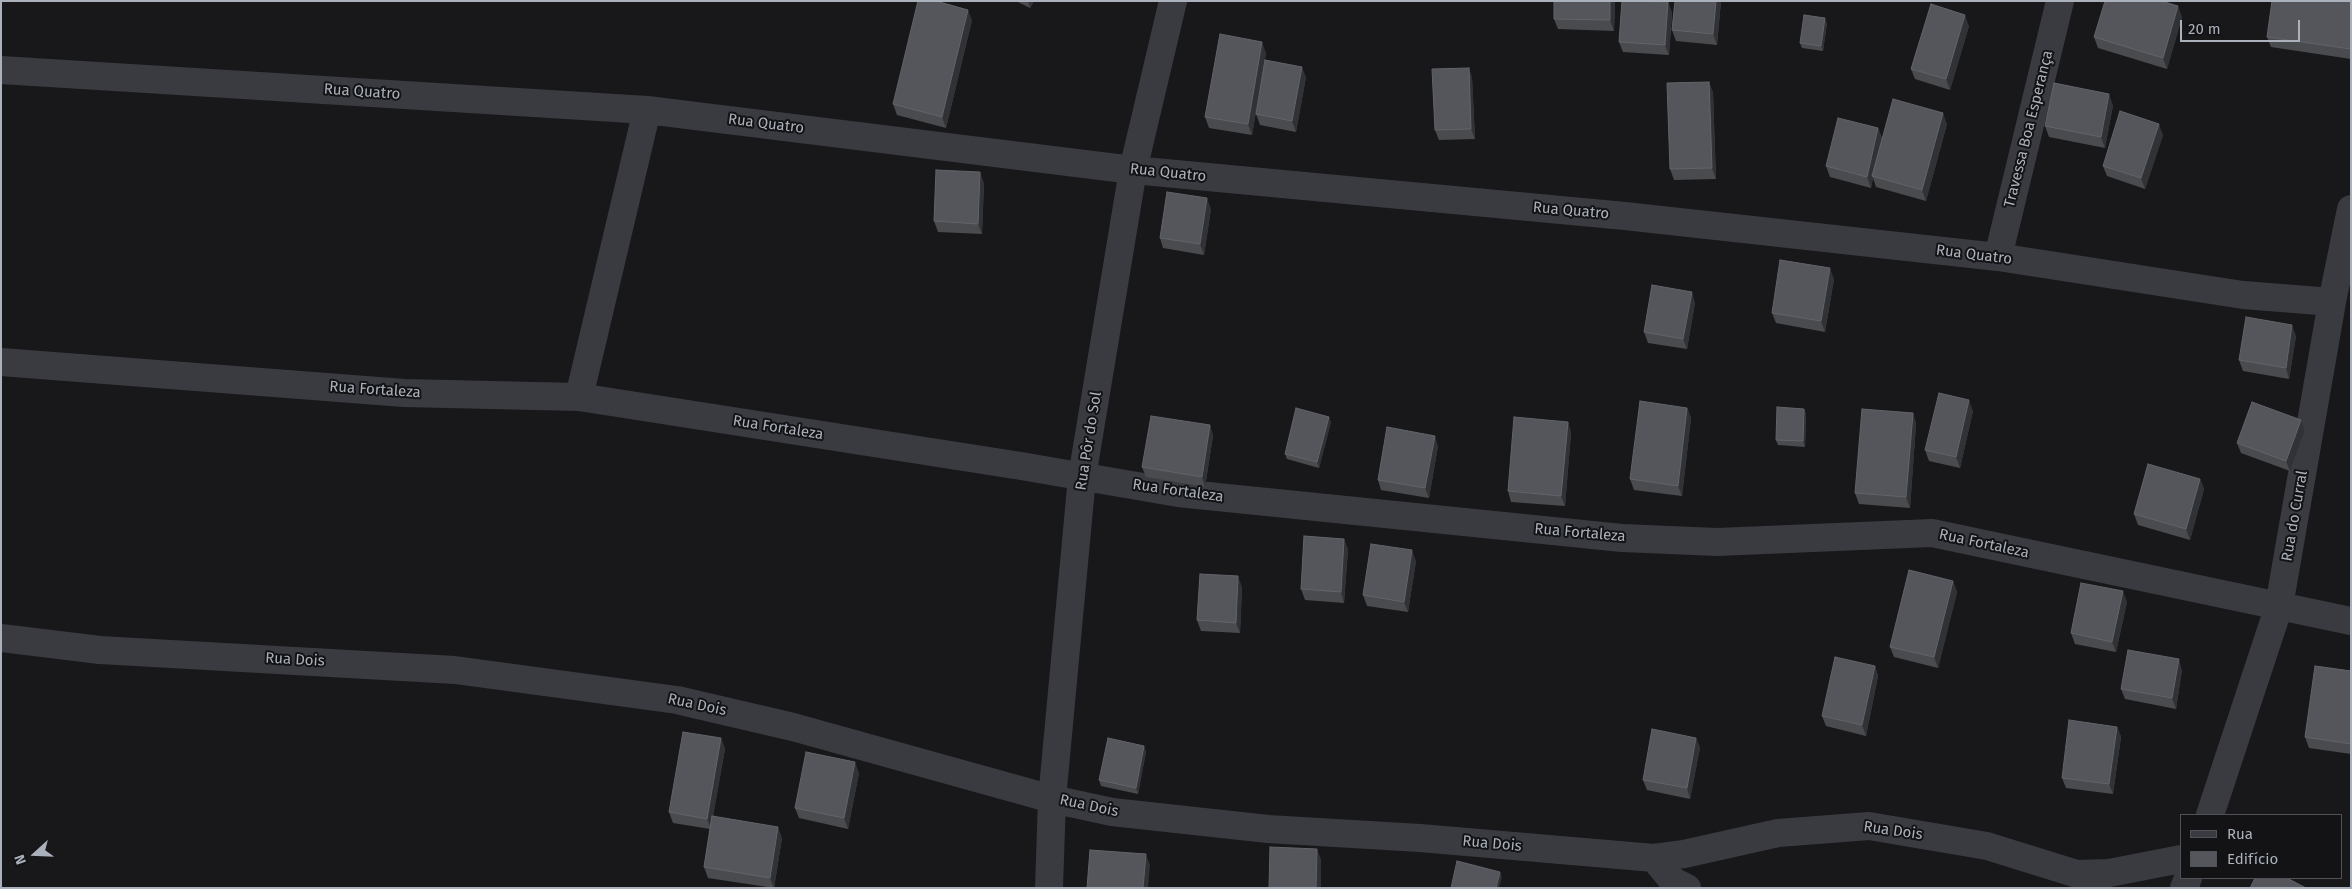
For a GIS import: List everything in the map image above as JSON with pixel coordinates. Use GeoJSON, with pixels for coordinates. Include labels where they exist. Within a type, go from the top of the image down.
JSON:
{"type":"FeatureCollection","features":[{"type":"Feature","properties":{"kind":"street","name":"Rua Pôr do Sol"},"geometry":{"type":"LineString","coordinates":[[1049,888],[1052,799],[1082,477],[1134,170],[1173,1]]}},
{"type":"Feature","properties":{"kind":"street","name":"Travessa Boa Esperança"},"geometry":{"type":"LineString","coordinates":[[1998,257],[2060,1]]}},
{"type":"Feature","properties":{"kind":"street","name":"Rua Quatro"},"geometry":{"type":"LineString","coordinates":[[1,70],[647,110],[1134,170],[1625,216],[1998,257],[2243,295],[2332,302]]}},
{"type":"Feature","properties":{"kind":"street"},"geometry":{"type":"LineString","coordinates":[[579,396],[647,110]]}},
{"type":"Feature","properties":{"kind":"street","name":"Rua do Curral"},"geometry":{"type":"LineString","coordinates":[[2210,814],[2279,606],[2332,302],[2351,209]]}},
{"type":"Feature","properties":{"kind":"street","name":"Rua Fortaleza"},"geometry":{"type":"LineString","coordinates":[[1,362],[404,393],[579,396],[1178,493],[1622,538],[1716,542],[1932,533],[2351,621]]}},
{"type":"Feature","properties":{"kind":"street","name":"Rua Dois"},"geometry":{"type":"LineString","coordinates":[[1,638],[100,650],[455,670],[677,700],[793,727],[1052,799],[1112,812],[1268,829],[1420,838],[1654,858],[1684,854],[1778,833],[1869,826],[1988,846],[2077,874],[2109,873],[2180,859]]}},
{"type":"Feature","properties":{"kind":"street"},"geometry":{"type":"LineString","coordinates":[[1654,858],[1672,881],[1687,888]]}},
{"type":"Feature","properties":{"kind":"building"},"geometry":{"type":"Polygon","coordinates":[[[918,1],[936,1],[968,10],[942,117],[893,104],[918,1]]]}},
{"type":"Feature","properties":{"kind":"building"},"geometry":{"type":"Polygon","coordinates":[[[1554,1],[1610,1],[1610,20],[1554,19],[1554,1]]]}},
{"type":"Feature","properties":{"kind":"building"},"geometry":{"type":"Polygon","coordinates":[[[1622,1],[1668,2],[1665,45],[1619,42],[1622,1]]]}},
{"type":"Feature","properties":{"kind":"building"},"geometry":{"type":"Polygon","coordinates":[[[1675,1],[1716,1],[1713,34],[1672,30],[1675,1]]]}},
{"type":"Feature","properties":{"kind":"building"},"geometry":{"type":"Polygon","coordinates":[[[2105,1],[2161,1],[2178,6],[2163,58],[2094,37],[2105,1]]]}},
{"type":"Feature","properties":{"kind":"building"},"geometry":{"type":"Polygon","coordinates":[[[2272,1],[2351,1],[2351,49],[2267,37],[2272,1]]]}},
{"type":"Feature","properties":{"kind":"building"},"geometry":{"type":"Polygon","coordinates":[[[1931,4],[1965,15],[1946,79],[1911,69],[1931,4]]]}},
{"type":"Feature","properties":{"kind":"building"},"geometry":{"type":"Polygon","coordinates":[[[1804,15],[1825,18],[1821,46],[1800,43],[1804,15]]]}},
{"type":"Feature","properties":{"kind":"building"},"geometry":{"type":"Polygon","coordinates":[[[1220,34],[1262,42],[1248,124],[1205,117],[1220,34]]]}},
{"type":"Feature","properties":{"kind":"building"},"geometry":{"type":"Polygon","coordinates":[[[1265,60],[1302,67],[1292,121],[1256,114],[1265,60]]]}},
{"type":"Feature","properties":{"kind":"building"},"geometry":{"type":"Polygon","coordinates":[[[1469,68],[1471,129],[1435,130],[1432,69],[1469,68]]]}},
{"type":"Feature","properties":{"kind":"building"},"geometry":{"type":"Polygon","coordinates":[[[1709,82],[1712,168],[1670,169],[1667,83],[1709,82]]]}},
{"type":"Feature","properties":{"kind":"building"},"geometry":{"type":"Polygon","coordinates":[[[2054,83],[2109,94],[2101,137],[2045,126],[2054,83]]]}},
{"type":"Feature","properties":{"kind":"building"},"geometry":{"type":"Polygon","coordinates":[[[1893,99],[1943,113],[1922,190],[1872,176],[1893,99]]]}},
{"type":"Feature","properties":{"kind":"building"},"geometry":{"type":"Polygon","coordinates":[[[2120,111],[2159,124],[2141,178],[2103,166],[2120,111]]]}},
{"type":"Feature","properties":{"kind":"building"},"geometry":{"type":"Polygon","coordinates":[[[1838,118],[1878,128],[1867,177],[1826,166],[1838,118]]]}},
{"type":"Feature","properties":{"kind":"building"},"geometry":{"type":"Polygon","coordinates":[[[936,170],[980,172],[978,224],[934,221],[936,170]]]}},
{"type":"Feature","properties":{"kind":"building"},"geometry":{"type":"Polygon","coordinates":[[[1167,192],[1207,198],[1200,244],[1160,238],[1167,192]]]}},
{"type":"Feature","properties":{"kind":"building"},"geometry":{"type":"Polygon","coordinates":[[[1780,260],[1830,268],[1821,321],[1772,313],[1780,260]]]}},
{"type":"Feature","properties":{"kind":"building"},"geometry":{"type":"Polygon","coordinates":[[[1652,285],[1692,292],[1683,339],[1644,332],[1652,285]]]}},
{"type":"Feature","properties":{"kind":"building"},"geometry":{"type":"Polygon","coordinates":[[[2246,317],[2292,325],[2286,368],[2239,360],[2246,317]]]}},
{"type":"Feature","properties":{"kind":"building"},"geometry":{"type":"Polygon","coordinates":[[[1939,393],[1969,400],[1956,457],[1925,450],[1939,393]]]}},
{"type":"Feature","properties":{"kind":"building"},"geometry":{"type":"Polygon","coordinates":[[[1640,401],[1687,408],[1678,486],[1630,479],[1640,401]]]}},
{"type":"Feature","properties":{"kind":"building"},"geometry":{"type":"Polygon","coordinates":[[[2252,402],[2301,420],[2286,461],[2237,443],[2252,402]]]}},
{"type":"Feature","properties":{"kind":"building"},"geometry":{"type":"Polygon","coordinates":[[[1777,407],[1804,409],[1803,441],[1776,440],[1777,407]]]}},
{"type":"Feature","properties":{"kind":"building"},"geometry":{"type":"Polygon","coordinates":[[[1296,408],[1329,417],[1317,462],[1285,454],[1296,408]]]}},
{"type":"Feature","properties":{"kind":"building"},"geometry":{"type":"Polygon","coordinates":[[[1862,409],[1913,413],[1906,497],[1855,493],[1862,409]]]}},
{"type":"Feature","properties":{"kind":"building"},"geometry":{"type":"Polygon","coordinates":[[[1151,416],[1210,425],[1202,477],[1142,467],[1151,416]]]}},
{"type":"Feature","properties":{"kind":"building"},"geometry":{"type":"Polygon","coordinates":[[[1514,417],[1568,422],[1561,496],[1508,491],[1514,417]]]}},
{"type":"Feature","properties":{"kind":"building"},"geometry":{"type":"Polygon","coordinates":[[[1387,427],[1435,436],[1425,488],[1378,480],[1387,427]]]}},
{"type":"Feature","properties":{"kind":"building"},"geometry":{"type":"Polygon","coordinates":[[[2148,464],[2200,479],[2186,529],[2134,514],[2148,464]]]}},
{"type":"Feature","properties":{"kind":"building"},"geometry":{"type":"Polygon","coordinates":[[[1304,536],[1344,539],[1341,592],[1301,589],[1304,536]]]}},
{"type":"Feature","properties":{"kind":"building"},"geometry":{"type":"Polygon","coordinates":[[[1371,544],[1412,550],[1404,602],[1363,595],[1371,544]]]}},
{"type":"Feature","properties":{"kind":"building"},"geometry":{"type":"Polygon","coordinates":[[[1909,570],[1953,581],[1934,657],[1890,647],[1909,570]]]}},
{"type":"Feature","properties":{"kind":"building"},"geometry":{"type":"Polygon","coordinates":[[[1200,574],[1238,576],[1236,623],[1197,620],[1200,574]]]}},
{"type":"Feature","properties":{"kind":"building"},"geometry":{"type":"Polygon","coordinates":[[[2081,583],[2123,591],[2112,642],[2071,633],[2081,583]]]}},
{"type":"Feature","properties":{"kind":"building"},"geometry":{"type":"Polygon","coordinates":[[[2128,650],[2179,659],[2172,698],[2121,689],[2128,650]]]}},
{"type":"Feature","properties":{"kind":"building"},"geometry":{"type":"Polygon","coordinates":[[[1835,657],[1875,666],[1862,725],[1822,716],[1835,657]]]}},
{"type":"Feature","properties":{"kind":"building"},"geometry":{"type":"Polygon","coordinates":[[[2315,666],[2351,671],[2351,744],[2305,737],[2315,666]]]}},
{"type":"Feature","properties":{"kind":"building"},"geometry":{"type":"Polygon","coordinates":[[[2069,720],[2117,727],[2109,784],[2062,778],[2069,720]]]}},
{"type":"Feature","properties":{"kind":"building"},"geometry":{"type":"Polygon","coordinates":[[[1652,729],[1696,738],[1687,788],[1643,780],[1652,729]]]}},
{"type":"Feature","properties":{"kind":"building"},"geometry":{"type":"Polygon","coordinates":[[[683,732],[721,738],[707,819],[669,812],[683,732]]]}},
{"type":"Feature","properties":{"kind":"building"},"geometry":{"type":"Polygon","coordinates":[[[1108,738],[1144,746],[1136,788],[1099,780],[1108,738]]]}},
{"type":"Feature","properties":{"kind":"building"},"geometry":{"type":"Polygon","coordinates":[[[806,752],[855,762],[844,818],[795,808],[806,752]]]}},
{"type":"Feature","properties":{"kind":"building"},"geometry":{"type":"Polygon","coordinates":[[[712,816],[778,827],[770,878],[704,867],[712,816]]]}},
{"type":"Feature","properties":{"kind":"building"},"geometry":{"type":"Polygon","coordinates":[[[1270,847],[1317,849],[1316,888],[1269,888],[1270,847]]]}},
{"type":"Feature","properties":{"kind":"building"},"geometry":{"type":"Polygon","coordinates":[[[1090,850],[1146,854],[1143,888],[1087,888],[1090,850]]]}},
{"type":"Feature","properties":{"kind":"building"},"geometry":{"type":"Polygon","coordinates":[[[1457,861],[1500,872],[1496,888],[1451,888],[1457,861]]]}},
{"type":"Feature","properties":{"kind":"building"},"geometry":{"type":"Polygon","coordinates":[[[2254,879],[2289,879],[2306,888],[2250,888],[2254,879]]]}}]}
